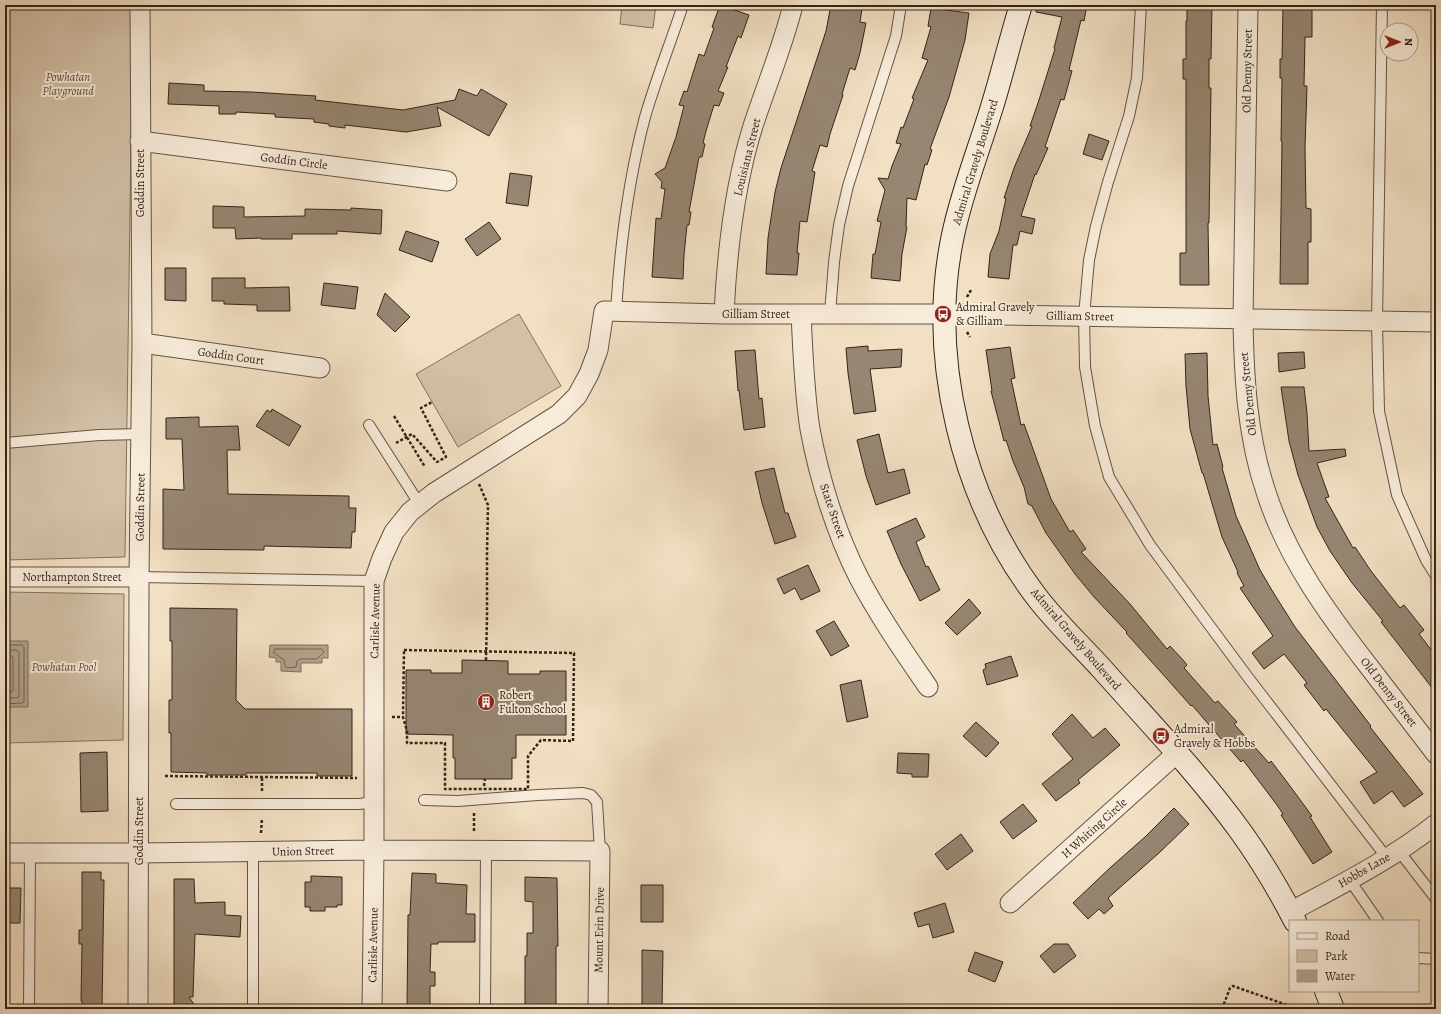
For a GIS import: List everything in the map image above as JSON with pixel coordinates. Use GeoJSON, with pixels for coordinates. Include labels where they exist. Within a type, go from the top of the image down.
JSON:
{"type":"FeatureCollection","features":[{"type":"Feature","properties":{"kind":"street","name":"Goddin Street"},"geometry":{"type":"LineString","coordinates":[[138,1009],[139,577],[142,343],[140,5]]}},
{"type":"Feature","properties":{"kind":"street","name":"Louisiana Street"},"geometry":{"type":"LineString","coordinates":[[724,314],[726,266],[741,173],[753,127],[793,5]]}},
{"type":"Feature","properties":{"kind":"street","name":"Admiral Gravely Boulevard"},"geometry":{"type":"LineString","coordinates":[[1011,5],[1011,37]]}},
{"type":"Feature","properties":{"kind":"street","name":"Admiral Gravely Boulevard"},"geometry":{"type":"LineString","coordinates":[[1021,5],[990,112],[961,199],[952,236],[946,274],[943,314],[948,379],[961,440],[976,488],[995,530],[1039,600],[1177,753],[1242,834],[1262,863],[1292,916]]}},
{"type":"Feature","properties":{"kind":"street","name":"Old Denny Street"},"geometry":{"type":"LineString","coordinates":[[1248,5],[1243,320],[1244,364],[1248,415],[1256,456],[1266,493],[1280,529],[1300,568],[1320,602],[1436,754]]}},
{"type":"Feature","properties":{"kind":"street","name":"Goddin Circle"},"geometry":{"type":"LineString","coordinates":[[140,141],[447,181]]}},
{"type":"Feature","properties":{"kind":"street","name":"Gilliam Street"},"geometry":{"type":"LineString","coordinates":[[610,311],[724,314],[943,314],[1436,322]]}},
{"type":"Feature","properties":{"kind":"street","name":"Carlisle Avenue"},"geometry":{"type":"LineString","coordinates":[[372,1009],[374,850],[374,581],[382,558],[394,532],[410,512],[434,494],[560,414],[577,396],[589,374],[610,311]]}},
{"type":"Feature","properties":{"kind":"street","name":"State Street"},"geometry":{"type":"LineString","coordinates":[[801,314],[803,372],[810,429],[823,483],[838,530],[859,577],[884,622],[928,687]]}},
{"type":"Feature","properties":{"kind":"street","name":"Goddin Court"},"geometry":{"type":"LineString","coordinates":[[142,343],[320,368]]}},
{"type":"Feature","properties":{"kind":"street","name":"Northampton Street"},"geometry":{"type":"LineString","coordinates":[[5,577],[139,577]]}},
{"type":"Feature","properties":{"kind":"street","name":"H Whiting Circle"},"geometry":{"type":"LineString","coordinates":[[1010,903],[1177,753]]}},
{"type":"Feature","properties":{"kind":"street","name":"Hobbs Lane"},"geometry":{"type":"LineString","coordinates":[[1292,916],[1349,879],[1417,840],[1436,824]]}},
{"type":"Feature","properties":{"kind":"street","name":"Union Street"},"geometry":{"type":"LineString","coordinates":[[5,853],[374,850],[600,851]]}},
{"type":"Feature","properties":{"kind":"street","name":"Mount Erin Drive"},"geometry":{"type":"LineString","coordinates":[[598,1009],[600,851]]}},
{"type":"Feature","properties":{"kind":"street"},"geometry":{"type":"LineString","coordinates":[[1326,992],[1332,1009]]}},
{"type":"Feature","properties":{"kind":"lane"},"geometry":{"type":"LineString","coordinates":[[610,311],[619,261],[624,219],[634,166],[646,116],[683,5]]}},
{"type":"Feature","properties":{"kind":"lane"},"geometry":{"type":"LineString","coordinates":[[830,314],[834,262],[839,226],[848,186],[896,36],[901,5]]}},
{"type":"Feature","properties":{"kind":"lane"},"geometry":{"type":"LineString","coordinates":[[1141,5],[1137,78],[1129,116],[1096,226],[1089,260],[1084,316],[1085,367],[1094,426],[1110,477],[1150,545],[1246,676],[1392,854],[1436,899]]}},
{"type":"Feature","properties":{"kind":"lane"},"geometry":{"type":"LineString","coordinates":[[1382,5],[1377,322],[1379,411],[1397,495],[1426,560],[1436,576]]}},
{"type":"Feature","properties":{"kind":"lane"},"geometry":{"type":"LineString","coordinates":[[369,425],[420,505]]}},
{"type":"Feature","properties":{"kind":"lane"},"geometry":{"type":"LineString","coordinates":[[5,442],[98,435],[141,434]]}},
{"type":"Feature","properties":{"kind":"lane"},"geometry":{"type":"LineString","coordinates":[[139,577],[374,581]]}},
{"type":"Feature","properties":{"kind":"lane"},"geometry":{"type":"LineString","coordinates":[[424,800],[458,801],[538,795],[591,795],[597,802],[600,851]]}},
{"type":"Feature","properties":{"kind":"lane"},"geometry":{"type":"LineString","coordinates":[[176,804],[359,804],[374,802]]}},
{"type":"Feature","properties":{"kind":"lane"},"geometry":{"type":"LineString","coordinates":[[484,1009],[486,850]]}},
{"type":"Feature","properties":{"kind":"lane"},"geometry":{"type":"LineString","coordinates":[[253,852],[253,1009]]}},
{"type":"Feature","properties":{"kind":"lane"},"geometry":{"type":"LineString","coordinates":[[30,853],[30,1009]]}},
{"type":"Feature","properties":{"kind":"lane"},"geometry":{"type":"LineString","coordinates":[[1349,879],[1377,920]]}},
{"type":"Feature","properties":{"kind":"lane"},"geometry":{"type":"LineString","coordinates":[[1419,958],[1436,959]]}},
{"type":"Feature","properties":{"kind":"path"},"geometry":{"type":"LineString","coordinates":[[966,297],[971,290]]}},
{"type":"Feature","properties":{"kind":"path"},"geometry":{"type":"LineString","coordinates":[[406,437],[412,434],[437,462],[446,457],[421,408],[432,402]]}},
{"type":"Feature","properties":{"kind":"path"},"geometry":{"type":"LineString","coordinates":[[394,416],[425,467]]}},
{"type":"Feature","properties":{"kind":"path"},"geometry":{"type":"LineString","coordinates":[[477,480],[488,505],[486,660]]}},
{"type":"Feature","properties":{"kind":"path"},"geometry":{"type":"LineString","coordinates":[[404,650],[574,653],[573,740],[541,740],[528,756],[528,789],[445,789],[445,743],[407,743],[407,731],[403,717],[404,650]]}},
{"type":"Feature","properties":{"kind":"path"},"geometry":{"type":"LineString","coordinates":[[389,717],[403,717]]}},
{"type":"Feature","properties":{"kind":"path"},"geometry":{"type":"LineString","coordinates":[[165,776],[359,778]]}},
{"type":"Feature","properties":{"kind":"path"},"geometry":{"type":"LineString","coordinates":[[262,777],[262,794]]}},
{"type":"Feature","properties":{"kind":"path"},"geometry":{"type":"LineString","coordinates":[[474,809],[474,831]]}},
{"type":"Feature","properties":{"kind":"path"},"geometry":{"type":"LineString","coordinates":[[261,833],[262,813]]}},
{"type":"Feature","properties":{"kind":"path"},"geometry":{"type":"LineString","coordinates":[[1222,1009],[1230,988],[1233,986],[1287,1005],[1285,1009]]}},
{"type":"Feature","properties":{"kind":"green space","name":"Powhatan Playground"},"geometry":{"type":"Polygon","coordinates":[[[5,5],[133,5],[125,557],[5,560],[5,5]]]}},
{"type":"Feature","properties":{"kind":"green space"},"geometry":{"type":"Polygon","coordinates":[[[622,5],[656,5],[653,28],[620,24],[622,5]]]}},
{"type":"Feature","properties":{"kind":"green space"},"geometry":{"type":"Polygon","coordinates":[[[519,314],[561,386],[458,447],[416,374],[519,314]]]}},
{"type":"Feature","properties":{"kind":"green space","name":"Powhatan Pool"},"geometry":{"type":"Polygon","coordinates":[[[5,592],[124,594],[123,740],[5,743],[5,592]]]}},
{"type":"Feature","properties":{"kind":"water"},"geometry":{"type":"Polygon","coordinates":[[[5,641],[28,641],[28,707],[5,707],[5,641]]]}},
{"type":"Feature","properties":{"kind":"water"},"geometry":{"type":"Polygon","coordinates":[[[270,645],[328,645],[328,658],[322,658],[322,663],[301,663],[301,672],[281,671],[281,662],[276,662],[276,658],[269,657],[270,645]]]}},
{"type":"Feature","properties":{"kind":"building"},"geometry":{"type":"Polygon","coordinates":[[[720,5],[749,15],[741,38],[738,36],[726,67],[728,67],[718,91],[724,93],[719,106],[714,105],[703,143],[705,144],[702,157],[699,157],[689,212],[691,212],[689,225],[687,225],[683,279],[652,277],[656,218],[661,219],[665,189],[661,188],[662,182],[655,174],[665,168],[676,137],[684,106],[679,105],[684,91],[687,92],[699,54],[704,56],[720,5]]]}},
{"type":"Feature","properties":{"kind":"building"},"geometry":{"type":"Polygon","coordinates":[[[831,5],[862,9],[860,22],[866,23],[860,53],[855,70],[850,68],[827,147],[820,145],[812,171],[815,172],[807,222],[800,221],[797,253],[799,253],[797,275],[766,274],[768,238],[775,192],[781,168],[826,31],[831,5]]]}},
{"type":"Feature","properties":{"kind":"building"},"geometry":{"type":"Polygon","coordinates":[[[1037,5],[1087,5],[1084,21],[1081,20],[1069,70],[1072,71],[1064,100],[1061,99],[1045,147],[1048,148],[1036,175],[1035,174],[1021,216],[1035,219],[1032,234],[1020,231],[1017,245],[1013,245],[1009,279],[988,277],[990,254],[999,231],[1006,198],[1004,198],[1014,168],[1032,126],[1030,126],[1055,49],[1062,17],[1036,12],[1037,5]]]}},
{"type":"Feature","properties":{"kind":"building"},"geometry":{"type":"Polygon","coordinates":[[[1187,5],[1212,5],[1211,59],[1209,59],[1209,88],[1211,88],[1208,223],[1209,285],[1180,285],[1180,253],[1186,253],[1186,79],[1183,79],[1183,59],[1186,59],[1187,5]]]}},
{"type":"Feature","properties":{"kind":"building"},"geometry":{"type":"Polygon","coordinates":[[[1283,5],[1312,5],[1312,37],[1305,37],[1304,86],[1307,86],[1305,148],[1306,208],[1311,209],[1311,242],[1308,242],[1308,284],[1280,284],[1282,78],[1280,78],[1280,59],[1282,59],[1283,5]]]}},
{"type":"Feature","properties":{"kind":"building"},"geometry":{"type":"Polygon","coordinates":[[[931,8],[969,13],[965,40],[949,97],[930,149],[932,150],[927,165],[925,164],[916,200],[907,198],[907,227],[902,254],[900,281],[871,278],[873,254],[875,254],[881,222],[877,221],[885,190],[878,178],[888,179],[901,144],[896,143],[901,127],[903,128],[914,99],[912,98],[928,60],[922,58],[931,27],[928,26],[931,8]]]}},
{"type":"Feature","properties":{"kind":"building"},"geometry":{"type":"Polygon","coordinates":[[[169,83],[204,85],[204,91],[316,96],[315,100],[403,110],[455,100],[459,89],[477,96],[481,89],[507,104],[489,136],[437,107],[441,126],[406,132],[345,125],[345,128],[329,126],[329,124],[314,122],[314,119],[275,117],[275,114],[236,112],[236,114],[219,114],[219,106],[168,104],[169,83]]]}},
{"type":"Feature","properties":{"kind":"building"},"geometry":{"type":"Polygon","coordinates":[[[1089,134],[1109,141],[1102,160],[1083,154],[1089,134]]]}},
{"type":"Feature","properties":{"kind":"building"},"geometry":{"type":"Polygon","coordinates":[[[510,173],[532,176],[528,206],[506,203],[510,173]]]}},
{"type":"Feature","properties":{"kind":"building"},"geometry":{"type":"Polygon","coordinates":[[[213,206],[244,207],[244,217],[305,216],[305,209],[351,210],[351,208],[382,210],[381,234],[337,231],[337,234],[292,234],[292,239],[236,239],[235,228],[213,228],[213,206]]]}},
{"type":"Feature","properties":{"kind":"building"},"geometry":{"type":"Polygon","coordinates":[[[489,222],[501,239],[477,256],[465,239],[489,222]]]}},
{"type":"Feature","properties":{"kind":"building"},"geometry":{"type":"Polygon","coordinates":[[[406,231],[439,242],[432,262],[399,250],[406,231]]]}},
{"type":"Feature","properties":{"kind":"building"},"geometry":{"type":"Polygon","coordinates":[[[165,268],[186,268],[186,301],[165,300],[165,268]]]}},
{"type":"Feature","properties":{"kind":"building"},"geometry":{"type":"Polygon","coordinates":[[[212,278],[245,278],[245,288],[289,287],[290,311],[257,311],[257,305],[224,304],[224,301],[212,301],[212,278]]]}},
{"type":"Feature","properties":{"kind":"building"},"geometry":{"type":"Polygon","coordinates":[[[324,283],[358,287],[355,309],[321,305],[324,283]]]}},
{"type":"Feature","properties":{"kind":"building"},"geometry":{"type":"Polygon","coordinates":[[[385,293],[410,317],[395,332],[377,315],[385,293]]]}},
{"type":"Feature","properties":{"kind":"building"},"geometry":{"type":"Polygon","coordinates":[[[868,346],[868,351],[902,349],[901,367],[870,369],[876,411],[854,414],[846,348],[868,346]]]}},
{"type":"Feature","properties":{"kind":"building"},"geometry":{"type":"Polygon","coordinates":[[[1010,347],[1015,378],[1011,379],[1021,425],[1024,424],[1051,499],[1070,532],[1073,530],[1086,549],[1081,552],[1130,604],[1167,649],[1170,646],[1183,660],[1187,665],[1184,668],[1215,703],[1218,701],[1237,722],[1234,724],[1269,763],[1271,761],[1287,782],[1312,816],[1310,817],[1332,852],[1313,864],[1281,815],[1283,814],[1277,805],[1243,760],[1241,762],[1192,705],[1191,706],[1126,633],[1127,632],[1094,597],[1075,574],[1046,533],[1032,506],[1028,504],[1024,487],[1006,440],[1004,441],[991,391],[986,350],[1010,347]]]}},
{"type":"Feature","properties":{"kind":"building"},"geometry":{"type":"Polygon","coordinates":[[[755,350],[759,399],[762,398],[765,427],[744,430],[739,390],[738,391],[735,351],[755,350]]]}},
{"type":"Feature","properties":{"kind":"building"},"geometry":{"type":"Polygon","coordinates":[[[1304,352],[1305,368],[1279,372],[1278,353],[1304,352]]]}},
{"type":"Feature","properties":{"kind":"building"},"geometry":{"type":"Polygon","coordinates":[[[1207,353],[1208,396],[1213,445],[1217,444],[1222,468],[1236,516],[1260,570],[1295,627],[1371,726],[1370,727],[1423,794],[1404,807],[1392,791],[1374,804],[1360,782],[1377,772],[1326,709],[1324,711],[1304,685],[1307,683],[1284,654],[1264,669],[1252,653],[1273,636],[1240,588],[1244,586],[1222,537],[1190,429],[1185,354],[1207,353]]]}},
{"type":"Feature","properties":{"kind":"building"},"geometry":{"type":"Polygon","coordinates":[[[1281,387],[1304,387],[1309,451],[1345,449],[1346,456],[1317,463],[1329,497],[1325,498],[1353,548],[1355,547],[1371,571],[1400,608],[1404,605],[1424,630],[1419,634],[1436,656],[1436,693],[1381,622],[1383,621],[1352,583],[1330,551],[1317,527],[1298,475],[1289,441],[1281,387]]]}},
{"type":"Feature","properties":{"kind":"building"},"geometry":{"type":"Polygon","coordinates":[[[272,409],[301,426],[289,446],[256,426],[267,410],[271,412],[272,409]]]}},
{"type":"Feature","properties":{"kind":"building"},"geometry":{"type":"Polygon","coordinates":[[[199,417],[199,427],[238,426],[240,450],[227,450],[228,494],[349,496],[349,508],[356,508],[355,532],[352,532],[351,548],[264,546],[264,550],[163,549],[163,489],[184,490],[182,439],[166,439],[166,418],[199,417]]]}},
{"type":"Feature","properties":{"kind":"building"},"geometry":{"type":"Polygon","coordinates":[[[879,434],[888,473],[904,469],[910,493],[876,505],[866,476],[857,440],[879,434]]]}},
{"type":"Feature","properties":{"kind":"building"},"geometry":{"type":"Polygon","coordinates":[[[774,468],[785,513],[788,513],[796,537],[775,544],[762,503],[755,472],[774,468]]]}},
{"type":"Feature","properties":{"kind":"building"},"geometry":{"type":"Polygon","coordinates":[[[916,518],[925,537],[916,542],[926,567],[928,566],[940,590],[920,601],[901,564],[887,531],[916,518]]]}},
{"type":"Feature","properties":{"kind":"building"},"geometry":{"type":"Polygon","coordinates":[[[808,565],[820,591],[801,600],[795,588],[784,594],[777,579],[808,565]]]}},
{"type":"Feature","properties":{"kind":"building"},"geometry":{"type":"Polygon","coordinates":[[[969,599],[981,613],[957,635],[945,623],[969,599]]]}},
{"type":"Feature","properties":{"kind":"building"},"geometry":{"type":"Polygon","coordinates":[[[170,608],[237,609],[236,700],[245,709],[352,709],[352,776],[317,776],[317,773],[246,773],[246,775],[207,775],[207,773],[171,772],[169,700],[172,700],[172,641],[170,641],[170,608]]]}},
{"type":"Feature","properties":{"kind":"building"},"geometry":{"type":"Polygon","coordinates":[[[834,621],[849,646],[831,656],[816,631],[834,621]]]}},
{"type":"Feature","properties":{"kind":"building"},"geometry":{"type":"Polygon","coordinates":[[[1011,656],[1018,676],[987,685],[983,670],[986,668],[985,664],[1011,656]]]}},
{"type":"Feature","properties":{"kind":"building","name":"Robert Fulton School"},"geometry":{"type":"Polygon","coordinates":[[[462,660],[508,661],[508,674],[540,674],[540,671],[566,671],[566,735],[516,735],[516,758],[512,758],[512,779],[455,779],[453,735],[406,734],[406,670],[431,670],[431,673],[462,673],[462,660]]]}},
{"type":"Feature","properties":{"kind":"building"},"geometry":{"type":"Polygon","coordinates":[[[861,680],[868,717],[847,722],[840,685],[861,680]]]}},
{"type":"Feature","properties":{"kind":"building"},"geometry":{"type":"Polygon","coordinates":[[[1072,714],[1093,738],[1105,728],[1120,745],[1078,780],[1080,783],[1056,801],[1042,784],[1073,759],[1052,734],[1072,714]]]}},
{"type":"Feature","properties":{"kind":"building"},"geometry":{"type":"Polygon","coordinates":[[[976,722],[999,743],[986,757],[963,736],[976,722]]]}},
{"type":"Feature","properties":{"kind":"building"},"geometry":{"type":"Polygon","coordinates":[[[107,752],[108,811],[81,812],[80,753],[107,752]]]}},
{"type":"Feature","properties":{"kind":"building"},"geometry":{"type":"Polygon","coordinates":[[[898,753],[929,754],[928,777],[912,777],[912,774],[897,773],[898,753]]]}},
{"type":"Feature","properties":{"kind":"building"},"geometry":{"type":"Polygon","coordinates":[[[1023,804],[1037,821],[1013,839],[1000,822],[1023,804]]]}},
{"type":"Feature","properties":{"kind":"building"},"geometry":{"type":"Polygon","coordinates":[[[1174,808],[1189,824],[1108,898],[1113,906],[1104,914],[1099,909],[1088,919],[1073,903],[1145,837],[1174,808]]]}},
{"type":"Feature","properties":{"kind":"building"},"geometry":{"type":"Polygon","coordinates":[[[961,834],[973,851],[947,870],[935,854],[961,834]]]}},
{"type":"Feature","properties":{"kind":"building"},"geometry":{"type":"Polygon","coordinates":[[[82,872],[101,872],[101,880],[104,880],[102,1009],[82,1009],[82,944],[79,944],[79,930],[82,930],[82,872]]]}},
{"type":"Feature","properties":{"kind":"building"},"geometry":{"type":"Polygon","coordinates":[[[412,873],[436,874],[436,883],[467,885],[466,914],[475,914],[475,942],[438,942],[438,944],[431,944],[430,972],[435,972],[435,986],[430,986],[430,1009],[407,1009],[408,915],[410,915],[412,873]]]}},
{"type":"Feature","properties":{"kind":"building"},"geometry":{"type":"Polygon","coordinates":[[[311,876],[342,877],[342,905],[337,905],[337,907],[325,907],[325,911],[310,911],[310,907],[305,907],[305,882],[311,882],[311,876]]]}},
{"type":"Feature","properties":{"kind":"building"},"geometry":{"type":"Polygon","coordinates":[[[525,877],[557,878],[558,946],[556,946],[556,1009],[525,1009],[525,956],[527,956],[527,933],[533,933],[533,902],[525,901],[525,877]]]}},
{"type":"Feature","properties":{"kind":"building"},"geometry":{"type":"Polygon","coordinates":[[[174,879],[194,879],[195,903],[225,902],[225,915],[241,916],[240,937],[195,934],[193,997],[189,997],[197,1009],[174,1009],[174,879]]]}},
{"type":"Feature","properties":{"kind":"building"},"geometry":{"type":"Polygon","coordinates":[[[641,885],[663,885],[663,922],[641,922],[641,885]]]}},
{"type":"Feature","properties":{"kind":"building"},"geometry":{"type":"Polygon","coordinates":[[[5,888],[21,888],[20,923],[5,923],[5,888]]]}},
{"type":"Feature","properties":{"kind":"building"},"geometry":{"type":"Polygon","coordinates":[[[945,903],[954,932],[933,938],[929,924],[918,927],[914,913],[945,903]]]}},
{"type":"Feature","properties":{"kind":"building"},"geometry":{"type":"Polygon","coordinates":[[[1054,944],[1068,944],[1076,956],[1054,973],[1040,956],[1054,944]]]}},
{"type":"Feature","properties":{"kind":"building"},"geometry":{"type":"Polygon","coordinates":[[[642,950],[663,951],[662,1009],[642,1009],[642,950]]]}},
{"type":"Feature","properties":{"kind":"building"},"geometry":{"type":"Polygon","coordinates":[[[975,952],[1003,962],[995,982],[968,971],[975,952]]]}},
{"type":"Feature","properties":{"kind":"place","name":"Admiral Gravely & Gilliam"},"geometry":{"type":"Point","coordinates":[943,314]}},
{"type":"Feature","properties":{"kind":"place","name":"Robert Fulton School"},"geometry":{"type":"Point","coordinates":[486,702]}},
{"type":"Feature","properties":{"kind":"place","name":"Admiral Gravely & Hobbs"},"geometry":{"type":"Point","coordinates":[1161,736]}}]}
